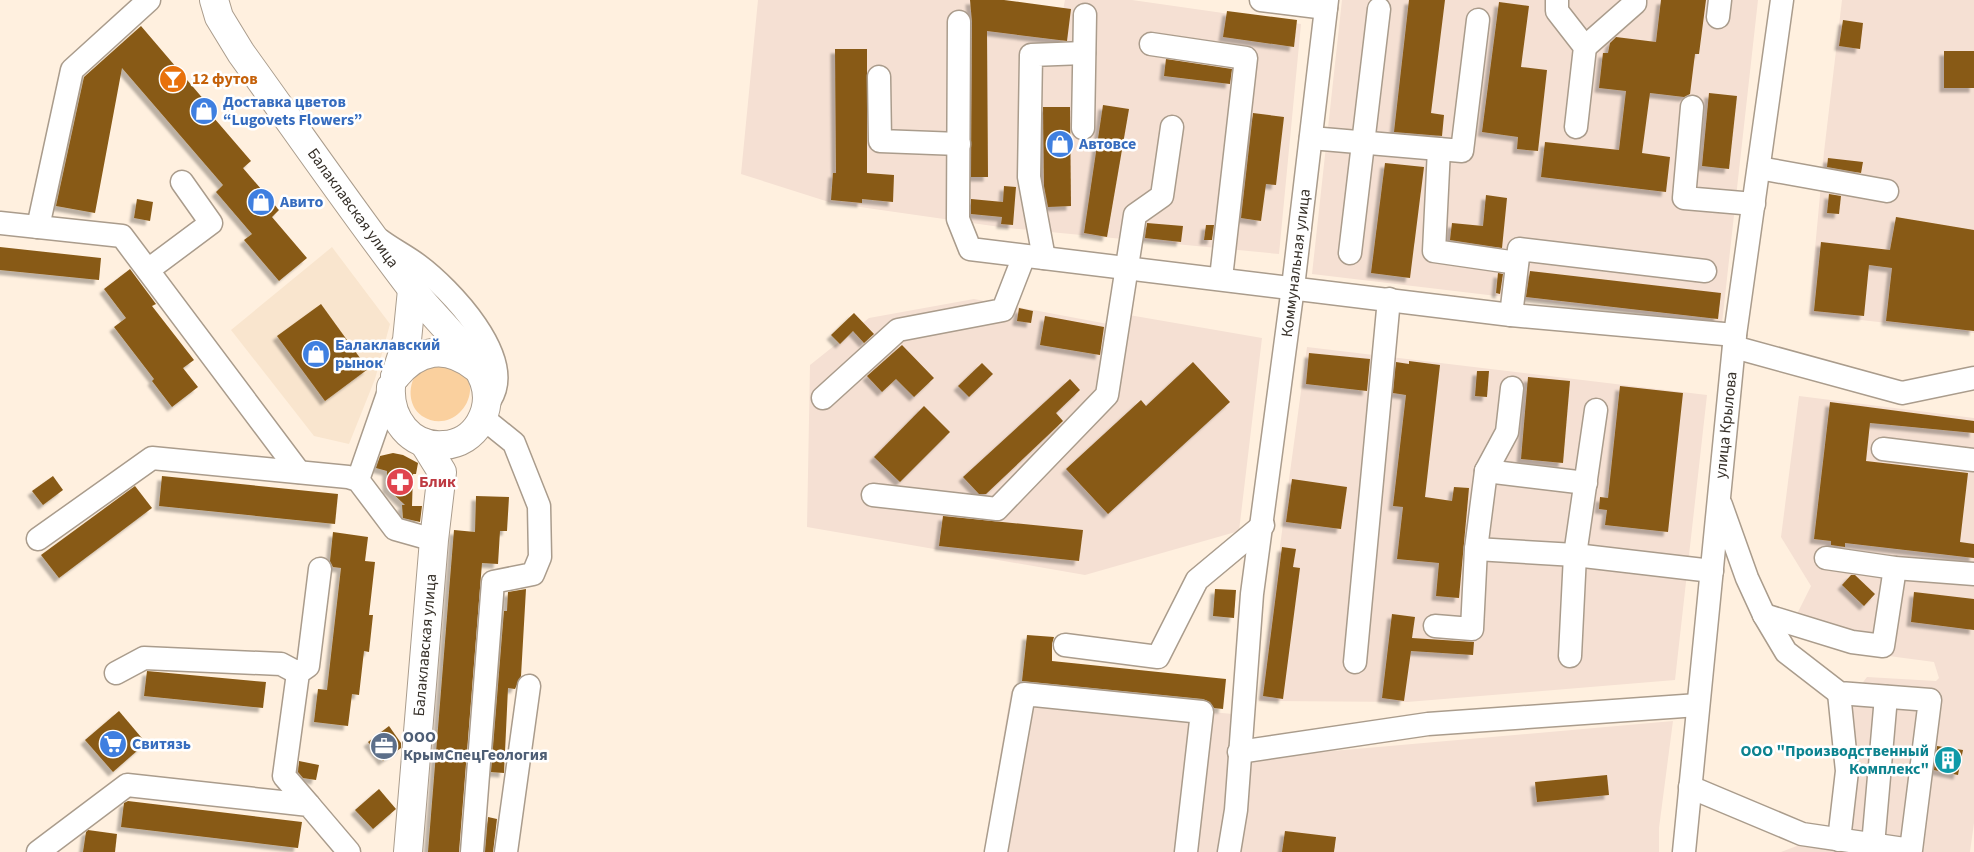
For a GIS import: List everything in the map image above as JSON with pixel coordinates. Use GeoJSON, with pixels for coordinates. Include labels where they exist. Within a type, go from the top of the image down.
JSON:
{"type":"FeatureCollection","features":[{"type":"Feature","properties":{"kind":"main road","name":"Балаклавская улица"},"geometry":{"type":"LineString","coordinates":[[214,0],[219,17],[241,53],[412,290],[448,331],[476,369],[483,380],[487,392],[485,412]]}},
{"type":"Feature","properties":{"kind":"main road"},"geometry":{"type":"LineString","coordinates":[[412,290],[407,340],[393,382],[392,408],[396,418],[409,434],[421,441],[436,445],[455,443],[472,434],[485,412]]}},
{"type":"Feature","properties":{"kind":"main road"},"geometry":{"type":"LineString","coordinates":[[393,382],[405,365],[418,356],[433,352],[449,353],[464,359],[476,369]]}},
{"type":"Feature","properties":{"kind":"main road"},"geometry":{"type":"LineString","coordinates":[[421,441],[442,472]]}},
{"type":"Feature","properties":{"kind":"main road","name":"Балаклавская улица"},"geometry":{"type":"LineString","coordinates":[[408,852],[434,540],[442,472],[455,443]]}},
{"type":"Feature","properties":{"kind":"street"},"geometry":{"type":"LineString","coordinates":[[38,227],[72,70],[149,0]]}},
{"type":"Feature","properties":{"kind":"street"},"geometry":{"type":"LineString","coordinates":[[1261,0],[1327,4]]}},
{"type":"Feature","properties":{"kind":"street"},"geometry":{"type":"LineString","coordinates":[[1557,0],[1557,11],[1585,47]]}},
{"type":"Feature","properties":{"kind":"street"},"geometry":{"type":"LineString","coordinates":[[1576,127],[1585,47],[1635,3],[1635,0]]}},
{"type":"Feature","properties":{"kind":"street","name":"улица Крылова"},"geometry":{"type":"LineString","coordinates":[[1684,852],[1735,341],[1782,0]]}},
{"type":"Feature","properties":{"kind":"street","name":"Коммунальная улица"},"geometry":{"type":"LineString","coordinates":[[1229,852],[1236,810],[1252,594],[1293,287],[1327,4]]}},
{"type":"Feature","properties":{"kind":"street"},"geometry":{"type":"LineString","coordinates":[[1350,254],[1379,9]]}},
{"type":"Feature","properties":{"kind":"street"},"geometry":{"type":"LineString","coordinates":[[1083,128],[1085,15]]}},
{"type":"Feature","properties":{"kind":"street"},"geometry":{"type":"LineString","coordinates":[[1311,138],[1462,151],[1478,20]]}},
{"type":"Feature","properties":{"kind":"street"},"geometry":{"type":"LineString","coordinates":[[959,22],[958,219],[970,248],[1128,269],[1221,278],[1735,341],[1902,393],[1974,378]]}},
{"type":"Feature","properties":{"kind":"street"},"geometry":{"type":"LineString","coordinates":[[1151,44],[1246,58],[1221,278]]}},
{"type":"Feature","properties":{"kind":"street"},"geometry":{"type":"LineString","coordinates":[[823,398],[898,330],[1003,310],[1034,257],[1030,177],[1031,55],[1084,53]]}},
{"type":"Feature","properties":{"kind":"street"},"geometry":{"type":"LineString","coordinates":[[879,77],[880,141],[959,144]]}},
{"type":"Feature","properties":{"kind":"street"},"geometry":{"type":"LineString","coordinates":[[1692,107],[1684,198],[1754,204]]}},
{"type":"Feature","properties":{"kind":"street"},"geometry":{"type":"LineString","coordinates":[[873,495],[997,509],[1107,395],[1135,215],[1162,196],[1172,127]]}},
{"type":"Feature","properties":{"kind":"street"},"geometry":{"type":"LineString","coordinates":[[1439,149],[1434,251],[1517,263]]}},
{"type":"Feature","properties":{"kind":"street"},"geometry":{"type":"LineString","coordinates":[[1759,168],[1887,191]]}},
{"type":"Feature","properties":{"kind":"street"},"geometry":{"type":"LineString","coordinates":[[148,270],[211,223],[182,182]]}},
{"type":"Feature","properties":{"kind":"street"},"geometry":{"type":"LineString","coordinates":[[0,223],[122,236],[299,472]]}},
{"type":"Feature","properties":{"kind":"street"},"geometry":{"type":"LineString","coordinates":[[374,236],[434,278],[468,315],[483,336],[492,353],[495,368],[493,396],[485,412],[514,443],[539,506],[540,557],[533,574],[493,582],[472,852]]}},
{"type":"Feature","properties":{"kind":"street"},"geometry":{"type":"LineString","coordinates":[[1511,315],[1518,249],[1706,271]]}},
{"type":"Feature","properties":{"kind":"street"},"geometry":{"type":"LineString","coordinates":[[1355,662],[1389,299]]}},
{"type":"Feature","properties":{"kind":"street"},"geometry":{"type":"LineString","coordinates":[[358,480],[393,382]]}},
{"type":"Feature","properties":{"kind":"street"},"geometry":{"type":"LineString","coordinates":[[1435,626],[1472,629],[1476,549],[1486,471],[1507,432],[1512,388]]}},
{"type":"Feature","properties":{"kind":"street"},"geometry":{"type":"LineString","coordinates":[[1570,656],[1575,555],[1596,410]]}},
{"type":"Feature","properties":{"kind":"street"},"geometry":{"type":"LineString","coordinates":[[372,444],[383,438],[394,437],[421,441]]}},
{"type":"Feature","properties":{"kind":"street"},"geometry":{"type":"LineString","coordinates":[[1883,449],[1974,460]]}},
{"type":"Feature","properties":{"kind":"street"},"geometry":{"type":"LineString","coordinates":[[38,539],[152,458],[342,475],[358,480],[395,529],[434,540]]}},
{"type":"Feature","properties":{"kind":"street"},"geometry":{"type":"LineString","coordinates":[[1486,471],[1586,483]]}},
{"type":"Feature","properties":{"kind":"street"},"geometry":{"type":"LineString","coordinates":[[1690,787],[1802,834],[1911,850],[1930,700],[1839,693],[1786,652],[1764,614],[1747,578],[1719,500]]}},
{"type":"Feature","properties":{"kind":"street"},"geometry":{"type":"LineString","coordinates":[[1065,645],[1158,657],[1196,582],[1262,525]]}},
{"type":"Feature","properties":{"kind":"street"},"geometry":{"type":"LineString","coordinates":[[1476,549],[1575,555],[1712,571]]}},
{"type":"Feature","properties":{"kind":"street"},"geometry":{"type":"LineString","coordinates":[[1826,558],[1895,568],[1974,574]]}},
{"type":"Feature","properties":{"kind":"street"},"geometry":{"type":"LineString","coordinates":[[1764,614],[1852,642],[1883,646],[1895,568]]}},
{"type":"Feature","properties":{"kind":"street"},"geometry":{"type":"LineString","coordinates":[[320,569],[308,666],[298,673],[284,776],[349,852]]}},
{"type":"Feature","properties":{"kind":"street"},"geometry":{"type":"LineString","coordinates":[[116,673],[144,658],[281,664],[298,673]]}},
{"type":"Feature","properties":{"kind":"street"},"geometry":{"type":"LineString","coordinates":[[506,852],[529,686]]}},
{"type":"Feature","properties":{"kind":"street"},"geometry":{"type":"LineString","coordinates":[[1839,693],[1847,771],[1839,840]]}},
{"type":"Feature","properties":{"kind":"street"},"geometry":{"type":"LineString","coordinates":[[996,852],[1024,694],[1202,712],[1186,852]]}},
{"type":"Feature","properties":{"kind":"street"},"geometry":{"type":"LineString","coordinates":[[1873,845],[1886,697]]}},
{"type":"Feature","properties":{"kind":"street"},"geometry":{"type":"LineString","coordinates":[[1239,752],[1428,724],[1698,705]]}},
{"type":"Feature","properties":{"kind":"street"},"geometry":{"type":"LineString","coordinates":[[1847,771],[1879,777]]}},
{"type":"Feature","properties":{"kind":"street"},"geometry":{"type":"LineString","coordinates":[[38,852],[127,785],[309,806]]}},
{"type":"Feature","properties":{"kind":"street"},"geometry":{"type":"LineString","coordinates":[[64,852],[66,830]]}},
{"type":"Feature","properties":{"kind":"shaded area"},"geometry":{"type":"Polygon","coordinates":[[[758,0],[985,0],[1063,10],[1065,0],[1132,0],[1301,24],[1279,254],[1007,228],[832,203],[741,174],[758,0]]]}},
{"type":"Feature","properties":{"kind":"shaded area"},"geometry":{"type":"Polygon","coordinates":[[[1342,0],[1758,0],[1722,323],[1312,274],[1342,0]]]}},
{"type":"Feature","properties":{"kind":"shaded area"},"geometry":{"type":"Polygon","coordinates":[[[1842,0],[1974,0],[1974,333],[1809,314],[1824,152],[1842,0]]]}},
{"type":"Feature","properties":{"kind":"shaded area","name":"Балаклавский рынок"},"geometry":{"type":"Polygon","coordinates":[[[332,247],[390,324],[375,379],[349,444],[314,436],[231,330],[332,247]]]}},
{"type":"Feature","properties":{"kind":"shaded area"},"geometry":{"type":"Polygon","coordinates":[[[974,299],[1124,327],[1129,315],[1262,338],[1239,531],[1085,575],[807,527],[810,365],[869,318],[974,299]]]}},
{"type":"Feature","properties":{"kind":"shaded area"},"geometry":{"type":"Polygon","coordinates":[[[1307,347],[1707,395],[1675,680],[1407,702],[1259,701],[1307,347]]]}},
{"type":"Feature","properties":{"kind":"shaded area"},"geometry":{"type":"Polygon","coordinates":[[[435,362],[465,373],[470,387],[465,407],[453,417],[438,421],[430,420],[417,411],[411,394],[412,382],[418,371],[435,362]]]}},
{"type":"Feature","properties":{"kind":"shaded area"},"geometry":{"type":"Polygon","coordinates":[[[1799,396],[1974,418],[1974,823],[1970,852],[1781,852],[1836,831],[1841,711],[1867,677],[1936,681],[1939,678],[1934,662],[1851,651],[1787,634],[1811,586],[1781,537],[1799,396]]]}},
{"type":"Feature","properties":{"kind":"shaded area"},"geometry":{"type":"Polygon","coordinates":[[[1011,691],[1232,714],[1254,758],[1673,721],[1659,828],[1659,852],[984,852],[1011,691]]]}},
{"type":"Feature","properties":{"kind":"building"},"geometry":{"type":"Polygon","coordinates":[[[970,0],[1004,0],[1071,9],[1067,41],[987,31],[988,177],[971,177],[972,22],[970,0]]]}},
{"type":"Feature","properties":{"kind":"building"},"geometry":{"type":"Polygon","coordinates":[[[1409,0],[1445,0],[1431,113],[1444,115],[1442,136],[1394,132],[1409,0]]]}},
{"type":"Feature","properties":{"kind":"building"},"geometry":{"type":"Polygon","coordinates":[[[1661,0],[1706,0],[1699,54],[1695,54],[1690,94],[1684,97],[1650,93],[1642,153],[1670,157],[1666,192],[1541,177],[1545,142],[1619,150],[1626,91],[1599,88],[1603,53],[1608,53],[1610,43],[1616,37],[1656,42],[1661,0]]]}},
{"type":"Feature","properties":{"kind":"building"},"geometry":{"type":"Polygon","coordinates":[[[1499,2],[1529,6],[1521,67],[1547,70],[1538,151],[1517,149],[1518,137],[1482,132],[1499,2]]]}},
{"type":"Feature","properties":{"kind":"building"},"geometry":{"type":"Polygon","coordinates":[[[1227,11],[1297,20],[1294,47],[1223,37],[1227,11]]]}},
{"type":"Feature","properties":{"kind":"building"},"geometry":{"type":"Polygon","coordinates":[[[1843,20],[1863,23],[1860,49],[1839,46],[1843,20]]]}},
{"type":"Feature","properties":{"kind":"building"},"geometry":{"type":"Polygon","coordinates":[[[141,26],[217,115],[214,118],[251,161],[243,168],[279,210],[272,217],[307,258],[279,281],[244,240],[252,234],[216,192],[223,185],[122,68],[95,213],[56,206],[84,77],[141,26]]]}},
{"type":"Feature","properties":{"kind":"building"},"geometry":{"type":"Polygon","coordinates":[[[835,49],[867,49],[867,173],[894,175],[893,202],[862,199],[862,203],[831,200],[833,173],[836,173],[835,49]]]}},
{"type":"Feature","properties":{"kind":"building"},"geometry":{"type":"Polygon","coordinates":[[[1944,51],[1974,51],[1974,88],[1944,88],[1944,51]]]}},
{"type":"Feature","properties":{"kind":"building"},"geometry":{"type":"Polygon","coordinates":[[[1166,59],[1232,69],[1230,84],[1164,76],[1166,59]]]}},
{"type":"Feature","properties":{"kind":"building"},"geometry":{"type":"Polygon","coordinates":[[[1709,93],[1737,96],[1729,169],[1702,166],[1709,93]]]}},
{"type":"Feature","properties":{"kind":"building"},"geometry":{"type":"Polygon","coordinates":[[[1103,105],[1129,109],[1107,237],[1084,233],[1103,105]]]}},
{"type":"Feature","properties":{"kind":"building"},"geometry":{"type":"Polygon","coordinates":[[[1043,107],[1070,107],[1071,206],[1048,207],[1044,186],[1043,107]]]}},
{"type":"Feature","properties":{"kind":"building"},"geometry":{"type":"Polygon","coordinates":[[[1253,113],[1284,117],[1276,185],[1266,184],[1261,221],[1241,218],[1253,113]]]}},
{"type":"Feature","properties":{"kind":"building"},"geometry":{"type":"Polygon","coordinates":[[[1828,158],[1863,162],[1861,173],[1827,167],[1828,158]]]}},
{"type":"Feature","properties":{"kind":"building"},"geometry":{"type":"Polygon","coordinates":[[[1385,163],[1424,167],[1410,278],[1371,273],[1385,163]]]}},
{"type":"Feature","properties":{"kind":"building"},"geometry":{"type":"Polygon","coordinates":[[[1004,186],[1016,187],[1013,225],[1001,224],[1002,217],[971,214],[971,199],[1003,202],[1004,186]]]}},
{"type":"Feature","properties":{"kind":"building"},"geometry":{"type":"Polygon","coordinates":[[[1829,194],[1841,196],[1839,214],[1827,213],[1829,194]]]}},
{"type":"Feature","properties":{"kind":"building"},"geometry":{"type":"Polygon","coordinates":[[[1486,195],[1507,198],[1502,248],[1450,240],[1452,223],[1483,226],[1486,195]]]}},
{"type":"Feature","properties":{"kind":"building"},"geometry":{"type":"Polygon","coordinates":[[[137,199],[153,202],[150,221],[134,218],[137,199]]]}},
{"type":"Feature","properties":{"kind":"building"},"geometry":{"type":"Polygon","coordinates":[[[1896,217],[1974,230],[1974,331],[1886,321],[1892,268],[1869,265],[1864,316],[1814,311],[1821,242],[1890,250],[1896,217]]]}},
{"type":"Feature","properties":{"kind":"building"},"geometry":{"type":"Polygon","coordinates":[[[1147,223],[1183,226],[1181,242],[1145,238],[1147,223]]]}},
{"type":"Feature","properties":{"kind":"building"},"geometry":{"type":"Polygon","coordinates":[[[1206,225],[1214,225],[1212,240],[1204,240],[1206,225]]]}},
{"type":"Feature","properties":{"kind":"building"},"geometry":{"type":"Polygon","coordinates":[[[0,247],[101,258],[99,280],[0,270],[0,247]]]}},
{"type":"Feature","properties":{"kind":"building"},"geometry":{"type":"Polygon","coordinates":[[[130,269],[156,304],[152,306],[194,360],[183,368],[198,387],[172,407],[152,381],[154,379],[114,327],[126,318],[104,289],[130,269]]]}},
{"type":"Feature","properties":{"kind":"building"},"geometry":{"type":"Polygon","coordinates":[[[1530,271],[1721,293],[1718,319],[1526,297],[1530,271]]]}},
{"type":"Feature","properties":{"kind":"building"},"geometry":{"type":"Polygon","coordinates":[[[1498,273],[1503,274],[1500,294],[1496,293],[1498,273]]]}},
{"type":"Feature","properties":{"kind":"building","name":"Балаклавский рынок"},"geometry":{"type":"Polygon","coordinates":[[[321,304],[368,369],[325,401],[277,336],[321,304]]]}},
{"type":"Feature","properties":{"kind":"building"},"geometry":{"type":"Polygon","coordinates":[[[1019,308],[1033,311],[1031,323],[1017,321],[1019,308]]]}},
{"type":"Feature","properties":{"kind":"building"},"geometry":{"type":"Polygon","coordinates":[[[854,313],[874,334],[864,343],[853,331],[840,344],[831,335],[854,313]]]}},
{"type":"Feature","properties":{"kind":"building"},"geometry":{"type":"Polygon","coordinates":[[[1045,316],[1104,327],[1100,355],[1040,345],[1045,316]]]}},
{"type":"Feature","properties":{"kind":"building"},"geometry":{"type":"Polygon","coordinates":[[[902,345],[934,378],[914,397],[896,379],[882,392],[867,376],[902,345]]]}},
{"type":"Feature","properties":{"kind":"building"},"geometry":{"type":"Polygon","coordinates":[[[1309,353],[1370,359],[1367,391],[1306,384],[1309,353]]]}},
{"type":"Feature","properties":{"kind":"building"},"geometry":{"type":"Polygon","coordinates":[[[1409,361],[1440,365],[1425,497],[1452,501],[1454,487],[1469,488],[1459,598],[1436,596],[1439,563],[1397,559],[1403,507],[1393,506],[1406,395],[1393,393],[1396,362],[1409,364],[1409,361]]]}},
{"type":"Feature","properties":{"kind":"building"},"geometry":{"type":"Polygon","coordinates":[[[1193,362],[1230,402],[1108,514],[1066,469],[1141,400],[1146,406],[1193,362]]]}},
{"type":"Feature","properties":{"kind":"building"},"geometry":{"type":"Polygon","coordinates":[[[982,363],[993,374],[969,397],[958,386],[982,363]]]}},
{"type":"Feature","properties":{"kind":"building"},"geometry":{"type":"Polygon","coordinates":[[[1477,371],[1489,371],[1487,397],[1475,396],[1477,371]]]}},
{"type":"Feature","properties":{"kind":"building"},"geometry":{"type":"Polygon","coordinates":[[[1528,377],[1570,381],[1563,463],[1521,459],[1528,377]]]}},
{"type":"Feature","properties":{"kind":"building"},"geometry":{"type":"Polygon","coordinates":[[[1070,379],[1080,390],[1056,413],[1063,421],[986,494],[979,494],[963,477],[1070,379]]]}},
{"type":"Feature","properties":{"kind":"building"},"geometry":{"type":"Polygon","coordinates":[[[1620,386],[1683,393],[1668,532],[1605,525],[1607,510],[1599,509],[1600,497],[1608,498],[1620,386]]]}},
{"type":"Feature","properties":{"kind":"building"},"geometry":{"type":"Polygon","coordinates":[[[1830,402],[1974,421],[1974,433],[1870,423],[1866,461],[1968,473],[1960,542],[1974,544],[1974,558],[1845,543],[1845,547],[1831,545],[1831,541],[1814,539],[1830,402]]]}},
{"type":"Feature","properties":{"kind":"building"},"geometry":{"type":"Polygon","coordinates":[[[924,406],[950,432],[900,482],[874,457],[924,406]]]}},
{"type":"Feature","properties":{"kind":"building"},"geometry":{"type":"Polygon","coordinates":[[[393,453],[403,455],[418,463],[416,474],[413,474],[412,506],[422,506],[420,522],[403,518],[402,505],[405,505],[387,488],[387,471],[376,468],[380,456],[393,453]]]}},
{"type":"Feature","properties":{"kind":"building"},"geometry":{"type":"Polygon","coordinates":[[[53,476],[63,490],[43,505],[32,491],[53,476]]]}},
{"type":"Feature","properties":{"kind":"building"},"geometry":{"type":"Polygon","coordinates":[[[162,476],[338,494],[335,524],[159,506],[162,476]]]}},
{"type":"Feature","properties":{"kind":"building"},"geometry":{"type":"Polygon","coordinates":[[[1292,479],[1347,487],[1341,529],[1286,522],[1292,479]]]}},
{"type":"Feature","properties":{"kind":"building"},"geometry":{"type":"Polygon","coordinates":[[[135,486],[152,508],[59,578],[41,555],[135,486]]]}},
{"type":"Feature","properties":{"kind":"building"},"geometry":{"type":"Polygon","coordinates":[[[476,496],[509,497],[507,531],[500,531],[498,564],[482,563],[459,852],[428,852],[454,530],[475,532],[476,496]]]}},
{"type":"Feature","properties":{"kind":"building"},"geometry":{"type":"Polygon","coordinates":[[[943,516],[1083,530],[1079,561],[939,546],[943,516]]]}},
{"type":"Feature","properties":{"kind":"building"},"geometry":{"type":"Polygon","coordinates":[[[333,532],[368,537],[365,561],[375,562],[369,615],[373,615],[369,652],[364,651],[359,695],[352,694],[348,726],[314,722],[318,689],[327,690],[341,568],[333,567],[330,561],[333,532]]]}},
{"type":"Feature","properties":{"kind":"building"},"geometry":{"type":"Polygon","coordinates":[[[1282,547],[1296,549],[1293,567],[1300,568],[1283,699],[1263,696],[1282,547]]]}},
{"type":"Feature","properties":{"kind":"building"},"geometry":{"type":"Polygon","coordinates":[[[1851,575],[1855,575],[1875,594],[1864,606],[1842,585],[1851,575]]]}},
{"type":"Feature","properties":{"kind":"building"},"geometry":{"type":"Polygon","coordinates":[[[526,589],[521,676],[515,689],[508,688],[504,773],[491,772],[504,611],[507,611],[508,592],[526,589]]]}},
{"type":"Feature","properties":{"kind":"building"},"geometry":{"type":"Polygon","coordinates":[[[1215,589],[1236,590],[1234,618],[1213,616],[1215,589]]]}},
{"type":"Feature","properties":{"kind":"building"},"geometry":{"type":"Polygon","coordinates":[[[1914,592],[1974,599],[1974,630],[1911,622],[1914,592]]]}},
{"type":"Feature","properties":{"kind":"building"},"geometry":{"type":"Polygon","coordinates":[[[1392,614],[1415,617],[1412,638],[1474,642],[1473,655],[1411,651],[1404,701],[1382,698],[1392,614]]]}},
{"type":"Feature","properties":{"kind":"building"},"geometry":{"type":"Polygon","coordinates":[[[1027,635],[1054,637],[1052,661],[1226,679],[1223,709],[1214,708],[1210,702],[1203,699],[1022,681],[1027,635]]]}},
{"type":"Feature","properties":{"kind":"building"},"geometry":{"type":"Polygon","coordinates":[[[147,671],[266,682],[263,708],[144,696],[147,671]]]}},
{"type":"Feature","properties":{"kind":"building"},"geometry":{"type":"Polygon","coordinates":[[[119,711],[146,743],[113,772],[85,740],[119,711]]]}},
{"type":"Feature","properties":{"kind":"building"},"geometry":{"type":"Polygon","coordinates":[[[389,726],[401,743],[401,748],[383,761],[368,742],[389,726]]]}},
{"type":"Feature","properties":{"kind":"building","name":"ООО \"Производственный Комплекс\""},"geometry":{"type":"Polygon","coordinates":[[[1937,746],[1963,750],[1958,775],[1934,770],[1937,746]]]}},
{"type":"Feature","properties":{"kind":"building"},"geometry":{"type":"Polygon","coordinates":[[[299,761],[319,765],[316,780],[303,778],[298,772],[299,761]]]}},
{"type":"Feature","properties":{"kind":"building"},"geometry":{"type":"Polygon","coordinates":[[[1607,775],[1609,795],[1537,802],[1535,782],[1607,775]]]}},
{"type":"Feature","properties":{"kind":"building"},"geometry":{"type":"Polygon","coordinates":[[[379,789],[396,809],[373,829],[355,810],[379,789]]]}},
{"type":"Feature","properties":{"kind":"building"},"geometry":{"type":"Polygon","coordinates":[[[128,801],[302,822],[298,848],[121,827],[124,803],[128,801]]]}},
{"type":"Feature","properties":{"kind":"building"},"geometry":{"type":"Polygon","coordinates":[[[488,817],[497,819],[493,852],[485,852],[488,817]]]}},
{"type":"Feature","properties":{"kind":"building"},"geometry":{"type":"Polygon","coordinates":[[[88,830],[117,834],[115,852],[83,852],[86,832],[88,830]]]}},
{"type":"Feature","properties":{"kind":"building"},"geometry":{"type":"Polygon","coordinates":[[[1285,831],[1336,837],[1334,852],[1282,852],[1285,831]]]}},
{"type":"Feature","properties":{"kind":"place","name":"12 футов"},"geometry":{"type":"Point","coordinates":[173,79]}},
{"type":"Feature","properties":{"kind":"place","name":"Доставка цветов “Lugovets Flowers”"},"geometry":{"type":"Point","coordinates":[204,111]}},
{"type":"Feature","properties":{"kind":"place","name":"Автовсе"},"geometry":{"type":"Point","coordinates":[1060,144]}},
{"type":"Feature","properties":{"kind":"place","name":"Авито"},"geometry":{"type":"Point","coordinates":[261,202]}},
{"type":"Feature","properties":{"kind":"place","name":"Балаклавский рынок"},"geometry":{"type":"Point","coordinates":[316,354]}},
{"type":"Feature","properties":{"kind":"place","name":"Блик"},"geometry":{"type":"Point","coordinates":[400,482]}},
{"type":"Feature","properties":{"kind":"place","name":"Свитязь"},"geometry":{"type":"Point","coordinates":[113,744]}},
{"type":"Feature","properties":{"kind":"place","name":"ООО КрымСпецГеология"},"geometry":{"type":"Point","coordinates":[384,746]}},
{"type":"Feature","properties":{"kind":"place","name":"ООО \"Производственный Комплекс\""},"geometry":{"type":"Point","coordinates":[1948,760]}}]}
